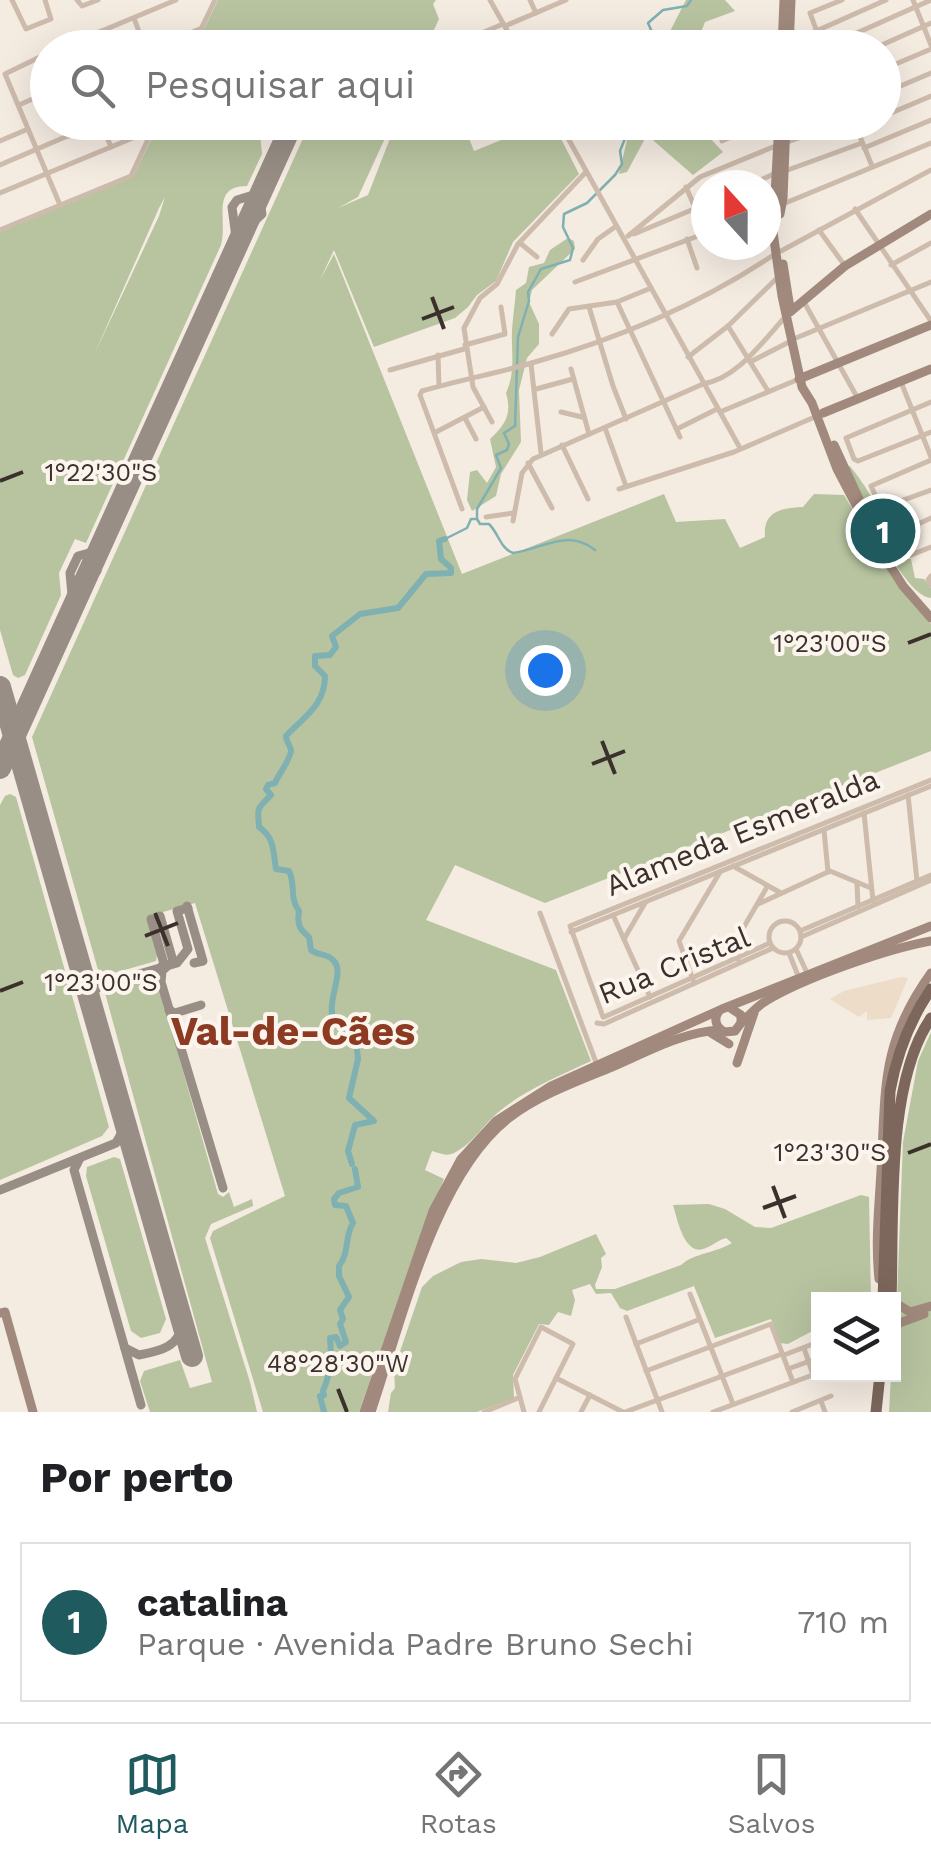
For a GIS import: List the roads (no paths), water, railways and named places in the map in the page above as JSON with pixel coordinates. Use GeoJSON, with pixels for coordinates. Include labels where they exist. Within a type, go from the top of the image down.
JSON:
{"type":"FeatureCollection","features":[{"type":"Feature","properties":{"kind":"main road"},"geometry":{"type":"LineString","coordinates":[[888,1292],[889,1115],[896,1060],[906,1032],[931,990]]}},
{"type":"Feature","properties":{"kind":"main road"},"geometry":{"type":"LineString","coordinates":[[888,1292],[898,1115],[916,1044],[931,1018]]}},
{"type":"Feature","properties":{"kind":"main road"},"geometry":{"type":"LineString","coordinates":[[876,1412],[879,1382]]}},
{"type":"Feature","properties":{"kind":"main road"},"geometry":{"type":"LineString","coordinates":[[884,1412],[887,1382]]}},
{"type":"Feature","properties":{"kind":"street"},"geometry":{"type":"LineString","coordinates":[[12,0],[25,29],[52,16],[45,0]]}},
{"type":"Feature","properties":{"kind":"street"},"geometry":{"type":"LineString","coordinates":[[77,0],[82,6],[98,0]]}},
{"type":"Feature","properties":{"kind":"street"},"geometry":{"type":"LineString","coordinates":[[104,30],[176,0]]}},
{"type":"Feature","properties":{"kind":"street"},"geometry":{"type":"LineString","coordinates":[[197,30],[202,28],[215,0]]}},
{"type":"Feature","properties":{"kind":"street"},"geometry":{"type":"LineString","coordinates":[[490,0],[507,30]]}},
{"type":"Feature","properties":{"kind":"street"},"geometry":{"type":"LineString","coordinates":[[530,0],[536,14]]}},
{"type":"Feature","properties":{"kind":"street"},"geometry":{"type":"LineString","coordinates":[[787,30],[788,0]]}},
{"type":"Feature","properties":{"kind":"street"},"geometry":{"type":"LineString","coordinates":[[816,30],[810,13],[842,0]]}},
{"type":"Feature","properties":{"kind":"street"},"geometry":{"type":"LineString","coordinates":[[818,30],[886,0]]}},
{"type":"Feature","properties":{"kind":"street"},"geometry":{"type":"LineString","coordinates":[[858,30],[914,3],[931,0]]}},
{"type":"Feature","properties":{"kind":"street"},"geometry":{"type":"LineString","coordinates":[[491,30],[561,1]]}},
{"type":"Feature","properties":{"kind":"street"},"geometry":{"type":"LineString","coordinates":[[901,61],[931,47],[927,25],[914,3]]}},
{"type":"Feature","properties":{"kind":"street"},"geometry":{"type":"LineString","coordinates":[[134,18],[138,30]]}},
{"type":"Feature","properties":{"kind":"street"},"geometry":{"type":"LineString","coordinates":[[901,36],[927,25]]}},
{"type":"Feature","properties":{"kind":"street"},"geometry":{"type":"LineString","coordinates":[[30,61],[6,71],[30,134]]}},
{"type":"Feature","properties":{"kind":"street"},"geometry":{"type":"LineString","coordinates":[[901,86],[931,73]]}},
{"type":"Feature","properties":{"kind":"street"},"geometry":{"type":"LineString","coordinates":[[901,109],[931,96]]}},
{"type":"Feature","properties":{"kind":"street"},"geometry":{"type":"LineString","coordinates":[[18,105],[30,100]]}},
{"type":"Feature","properties":{"kind":"street"},"geometry":{"type":"LineString","coordinates":[[901,131],[931,120]]}},
{"type":"Feature","properties":{"kind":"street"},"geometry":{"type":"LineString","coordinates":[[0,140],[28,129]]}},
{"type":"Feature","properties":{"kind":"street"},"geometry":{"type":"LineString","coordinates":[[33,140],[60,205]]}},
{"type":"Feature","properties":{"kind":"street"},"geometry":{"type":"LineString","coordinates":[[0,165],[60,140]]}},
{"type":"Feature","properties":{"kind":"street"},"geometry":{"type":"LineString","coordinates":[[109,140],[112,147]]}},
{"type":"Feature","properties":{"kind":"street"},"geometry":{"type":"LineString","coordinates":[[0,193],[129,140]]}},
{"type":"Feature","properties":{"kind":"street"},"geometry":{"type":"LineString","coordinates":[[0,230],[131,176],[147,140]]}},
{"type":"Feature","properties":{"kind":"street"},"geometry":{"type":"LineString","coordinates":[[569,140],[740,448]]}},
{"type":"Feature","properties":{"kind":"street"},"geometry":{"type":"LineString","coordinates":[[781,140],[781,170]]}},
{"type":"Feature","properties":{"kind":"street"},"geometry":{"type":"LineString","coordinates":[[625,238],[700,178],[792,140]]}},
{"type":"Feature","properties":{"kind":"street"},"geometry":{"type":"LineString","coordinates":[[861,140],[872,166]]}},
{"type":"Feature","properties":{"kind":"street"},"geometry":{"type":"LineString","coordinates":[[781,172],[879,140]]}},
{"type":"Feature","properties":{"kind":"street"},"geometry":{"type":"LineString","coordinates":[[781,204],[931,143]]}},
{"type":"Feature","properties":{"kind":"street"},"geometry":{"type":"LineString","coordinates":[[781,250],[931,170]]}},
{"type":"Feature","properties":{"kind":"street"},"geometry":{"type":"LineString","coordinates":[[492,422],[472,376],[465,325],[477,304],[497,284],[520,243],[586,172]]}},
{"type":"Feature","properties":{"kind":"street"},"geometry":{"type":"LineString","coordinates":[[686,187],[691,199]]}},
{"type":"Feature","properties":{"kind":"street"},"geometry":{"type":"LineString","coordinates":[[625,238],[691,210]]}},
{"type":"Feature","properties":{"kind":"street"},"geometry":{"type":"LineString","coordinates":[[677,429],[931,323],[855,210]]}},
{"type":"Feature","properties":{"kind":"street"},"geometry":{"type":"LineString","coordinates":[[749,360],[802,300],[877,244],[931,214]]}},
{"type":"Feature","properties":{"kind":"street"},"geometry":{"type":"LineString","coordinates":[[584,260],[598,239],[616,227]]}},
{"type":"Feature","properties":{"kind":"street"},"geometry":{"type":"LineString","coordinates":[[819,230],[845,266]]}},
{"type":"Feature","properties":{"kind":"street"},"geometry":{"type":"LineString","coordinates":[[575,282],[691,238]]}},
{"type":"Feature","properties":{"kind":"street"},"geometry":{"type":"LineString","coordinates":[[688,239],[697,268]]}},
{"type":"Feature","properties":{"kind":"street"},"geometry":{"type":"LineString","coordinates":[[520,243],[537,258]]}},
{"type":"Feature","properties":{"kind":"street"},"geometry":{"type":"LineString","coordinates":[[892,265],[931,243]]}},
{"type":"Feature","properties":{"kind":"street"},"geometry":{"type":"LineString","coordinates":[[462,509],[420,394],[472,376],[531,364],[666,316],[764,260]]}},
{"type":"Feature","properties":{"kind":"street"},"geometry":{"type":"LineString","coordinates":[[778,260],[778,277],[802,378],[882,542],[907,583],[931,610]]}},
{"type":"Feature","properties":{"kind":"street"},"geometry":{"type":"LineString","coordinates":[[779,260],[788,313]]}},
{"type":"Feature","properties":{"kind":"street"},"geometry":{"type":"LineString","coordinates":[[688,357],[728,326],[778,277]]}},
{"type":"Feature","properties":{"kind":"street"},"geometry":{"type":"LineString","coordinates":[[486,517],[513,517],[522,473],[541,454],[719,380],[749,360],[931,282]]}},
{"type":"Feature","properties":{"kind":"street"},"geometry":{"type":"LineString","coordinates":[[552,334],[566,311],[617,302],[651,288]]}},
{"type":"Feature","properties":{"kind":"street"},"geometry":{"type":"LineString","coordinates":[[802,300],[858,399]]}},
{"type":"Feature","properties":{"kind":"street"},"geometry":{"type":"LineString","coordinates":[[617,302],[680,437]]}},
{"type":"Feature","properties":{"kind":"street"},"geometry":{"type":"LineString","coordinates":[[390,370],[502,336],[506,333],[502,307]]}},
{"type":"Feature","properties":{"kind":"street"},"geometry":{"type":"LineString","coordinates":[[589,308],[626,419]]}},
{"type":"Feature","properties":{"kind":"street"},"geometry":{"type":"LineString","coordinates":[[728,326],[768,392]]}},
{"type":"Feature","properties":{"kind":"street"},"geometry":{"type":"LineString","coordinates":[[438,356],[439,386]]}},
{"type":"Feature","properties":{"kind":"street"},"geometry":{"type":"LineString","coordinates":[[531,364],[541,454]]}},
{"type":"Feature","properties":{"kind":"street"},"geometry":{"type":"LineString","coordinates":[[571,369],[589,434]]}},
{"type":"Feature","properties":{"kind":"street"},"geometry":{"type":"LineString","coordinates":[[605,428],[623,488],[740,448],[931,369]]}},
{"type":"Feature","properties":{"kind":"street"},"geometry":{"type":"LineString","coordinates":[[536,390],[573,379]]}},
{"type":"Feature","properties":{"kind":"street"},"geometry":{"type":"LineString","coordinates":[[901,382],[931,458],[872,484],[878,506],[883,508],[931,490]]}},
{"type":"Feature","properties":{"kind":"street"},"geometry":{"type":"LineString","coordinates":[[931,402],[846,440],[858,460],[931,432]]}},
{"type":"Feature","properties":{"kind":"street"},"geometry":{"type":"LineString","coordinates":[[436,432],[484,407]]}},
{"type":"Feature","properties":{"kind":"street"},"geometry":{"type":"LineString","coordinates":[[561,412],[582,417]]}},
{"type":"Feature","properties":{"kind":"street"},"geometry":{"type":"LineString","coordinates":[[820,415],[831,457],[874,539],[903,586],[931,618]]}},
{"type":"Feature","properties":{"kind":"street"},"geometry":{"type":"LineString","coordinates":[[465,418],[476,439]]}},
{"type":"Feature","properties":{"kind":"street"},"geometry":{"type":"LineString","coordinates":[[562,445],[588,498]]}},
{"type":"Feature","properties":{"kind":"street"},"geometry":{"type":"LineString","coordinates":[[528,463],[552,508]]}},
{"type":"Feature","properties":{"kind":"street"},"geometry":{"type":"LineString","coordinates":[[931,518],[898,531],[912,555],[931,547]]}},
{"type":"Feature","properties":{"kind":"street","name":"Alameda Esmeralda"},"geometry":{"type":"LineString","coordinates":[[803,835],[931,783]]}},
{"type":"Feature","properties":{"kind":"street","name":"Alameda Esmeralda"},"geometry":{"type":"LineString","coordinates":[[617,911],[645,903],[931,783]]}},
{"type":"Feature","properties":{"kind":"street"},"geometry":{"type":"LineString","coordinates":[[908,795],[917,881]]}},
{"type":"Feature","properties":{"kind":"street"},"geometry":{"type":"LineString","coordinates":[[864,813],[873,901]]}},
{"type":"Feature","properties":{"kind":"street"},"geometry":{"type":"LineString","coordinates":[[824,829],[828,872]]}},
{"type":"Feature","properties":{"kind":"street","name":"Alameda Esmeralda"},"geometry":{"type":"LineString","coordinates":[[603,1017],[570,929],[720,872],[740,860]]}},
{"type":"Feature","properties":{"kind":"street"},"geometry":{"type":"LineString","coordinates":[[734,866],[781,894]]}},
{"type":"Feature","properties":{"kind":"street"},"geometry":{"type":"LineString","coordinates":[[693,980],[679,941],[720,872]]}},
{"type":"Feature","properties":{"kind":"street"},"geometry":{"type":"LineString","coordinates":[[758,904],[828,872],[871,888]]}},
{"type":"Feature","properties":{"kind":"street"},"geometry":{"type":"LineString","coordinates":[[848,915],[931,877]]}},
{"type":"Feature","properties":{"kind":"street"},"geometry":{"type":"LineString","coordinates":[[804,977],[793,951],[800,934],[931,877]]}},
{"type":"Feature","properties":{"kind":"street"},"geometry":{"type":"LineString","coordinates":[[691,882],[709,892]]}},
{"type":"Feature","properties":{"kind":"street"},"geometry":{"type":"LineString","coordinates":[[858,882],[858,908]]}},
{"type":"Feature","properties":{"kind":"street"},"geometry":{"type":"LineString","coordinates":[[738,959],[734,944],[768,887]]}},
{"type":"Feature","properties":{"kind":"street"},"geometry":{"type":"LineString","coordinates":[[624,939],[645,903]]}},
{"type":"Feature","properties":{"kind":"street"},"geometry":{"type":"LineString","coordinates":[[617,911],[624,939],[650,997]]}},
{"type":"Feature","properties":{"kind":"street"},"geometry":{"type":"LineString","coordinates":[[540,914],[596,1072]]}},
{"type":"Feature","properties":{"kind":"street"},"geometry":{"type":"LineString","coordinates":[[793,951],[772,946],[770,932],[776,924],[787,921],[800,934]]}},
{"type":"Feature","properties":{"kind":"street"},"geometry":{"type":"LineString","coordinates":[[368,1412],[448,1194],[463,1168],[495,1130],[516,1113],[724,1009],[931,926]]}},
{"type":"Feature","properties":{"kind":"street"},"geometry":{"type":"LineString","coordinates":[[596,1072],[704,1031],[732,1032],[754,1011],[782,993],[900,948],[931,942]]}},
{"type":"Feature","properties":{"kind":"street","name":"Rua Cristal"},"geometry":{"type":"LineString","coordinates":[[628,1010],[772,946]]}},
{"type":"Feature","properties":{"kind":"street","name":"Rua Cristal"},"geometry":{"type":"LineString","coordinates":[[603,1017],[628,1010],[772,946]]}},
{"type":"Feature","properties":{"kind":"street"},"geometry":{"type":"LineString","coordinates":[[826,976],[835,969],[832,965]]}},
{"type":"Feature","properties":{"kind":"street"},"geometry":{"type":"LineString","coordinates":[[886,1292],[878,1265],[877,1184],[889,1054],[906,1010],[931,973]]}},
{"type":"Feature","properties":{"kind":"street"},"geometry":{"type":"LineString","coordinates":[[724,1009],[740,1012],[742,1022]]}},
{"type":"Feature","properties":{"kind":"street"},"geometry":{"type":"LineString","coordinates":[[720,1030],[716,1021],[724,1009]]}},
{"type":"Feature","properties":{"kind":"street"},"geometry":{"type":"LineString","coordinates":[[738,1063],[754,1011]]}},
{"type":"Feature","properties":{"kind":"street"},"geometry":{"type":"LineString","coordinates":[[704,1031],[729,1044]]}},
{"type":"Feature","properties":{"kind":"street"},"geometry":{"type":"LineString","coordinates":[[690,1294],[733,1404]]}},
{"type":"Feature","properties":{"kind":"street"},"geometry":{"type":"LineString","coordinates":[[901,1307],[910,1312],[931,1309]]}},
{"type":"Feature","properties":{"kind":"street"},"geometry":{"type":"LineString","coordinates":[[901,1323],[931,1309]]}},
{"type":"Feature","properties":{"kind":"street"},"geometry":{"type":"LineString","coordinates":[[0,1313],[4,1312],[33,1412]]}},
{"type":"Feature","properties":{"kind":"street"},"geometry":{"type":"LineString","coordinates":[[626,1316],[662,1412]]}},
{"type":"Feature","properties":{"kind":"street"},"geometry":{"type":"LineString","coordinates":[[636,1344],[699,1320]]}},
{"type":"Feature","properties":{"kind":"street"},"geometry":{"type":"LineString","coordinates":[[646,1370],[773,1325],[793,1382]]}},
{"type":"Feature","properties":{"kind":"street"},"geometry":{"type":"LineString","coordinates":[[524,1412],[516,1374],[540,1327],[574,1343],[539,1412]]}},
{"type":"Feature","properties":{"kind":"street"},"geometry":{"type":"LineString","coordinates":[[556,1378],[624,1412],[811,1345]]}},
{"type":"Feature","properties":{"kind":"street"},"geometry":{"type":"LineString","coordinates":[[804,1348],[811,1366]]}},
{"type":"Feature","properties":{"kind":"street"},"geometry":{"type":"LineString","coordinates":[[788,1368],[811,1361]]}},
{"type":"Feature","properties":{"kind":"street"},"geometry":{"type":"LineString","coordinates":[[713,1412],[811,1376]]}},
{"type":"Feature","properties":{"kind":"street"},"geometry":{"type":"LineString","coordinates":[[582,1412],[590,1396]]}},
{"type":"Feature","properties":{"kind":"street"},"geometry":{"type":"LineString","coordinates":[[793,1412],[831,1396]]}},
{"type":"Feature","properties":{"kind":"street"},"geometry":{"type":"LineString","coordinates":[[484,1412],[518,1398]]}},
{"type":"Feature","properties":{"kind":"street"},"geometry":{"type":"LineString","coordinates":[[820,1400],[825,1412]]}},
{"type":"Feature","properties":{"kind":"waterway"},"geometry":{"type":"LineString","coordinates":[[651,30],[648,23],[663,10],[687,6],[691,0]]}},
{"type":"Feature","properties":{"kind":"waterway"},"geometry":{"type":"LineString","coordinates":[[445,539],[467,528],[471,519],[477,519],[477,509],[501,468],[496,455],[507,450],[509,444],[504,433],[515,426],[518,337],[528,292],[541,269],[570,260],[573,248],[563,227],[564,214],[587,203],[615,175],[622,164],[620,151],[624,140]]}},
{"type":"Feature","properties":{"kind":"waterway"},"geometry":{"type":"LineString","coordinates":[[477,519],[480,524],[489,524],[513,553],[564,540],[595,550]]}},
{"type":"Feature","properties":{"kind":"waterway"},"geometry":{"type":"LineString","coordinates":[[352,1164],[348,1151],[355,1125],[374,1121],[349,1098],[358,1059],[356,1039],[332,1014],[336,965],[311,950],[309,937],[299,923],[291,876],[289,871],[276,869],[271,841],[259,827],[258,811],[271,795],[266,789],[268,785],[275,783],[289,757],[286,736],[321,695],[325,676],[315,666],[315,656],[330,655],[336,647],[332,636],[360,614],[398,608],[426,574],[451,573],[441,559],[439,541],[445,539]]}},
{"type":"Feature","properties":{"kind":"waterway"},"geometry":{"type":"LineString","coordinates":[[324,1412],[320,1396],[324,1395],[329,1371],[330,1338],[336,1337],[340,1346],[346,1342],[340,1310],[349,1297],[339,1276],[339,1266],[353,1223],[346,1206],[335,1205],[334,1199],[339,1193],[358,1187],[355,1169]]}},
{"type":"Feature","properties":{"kind":"place","name":"catalina"},"geometry":{"type":"Point","coordinates":[883,531]}},
{"type":"Feature","properties":{"kind":"district","name":"Val-de-Cães"},"geometry":{"type":"Point","coordinates":[293,1031]}}]}
